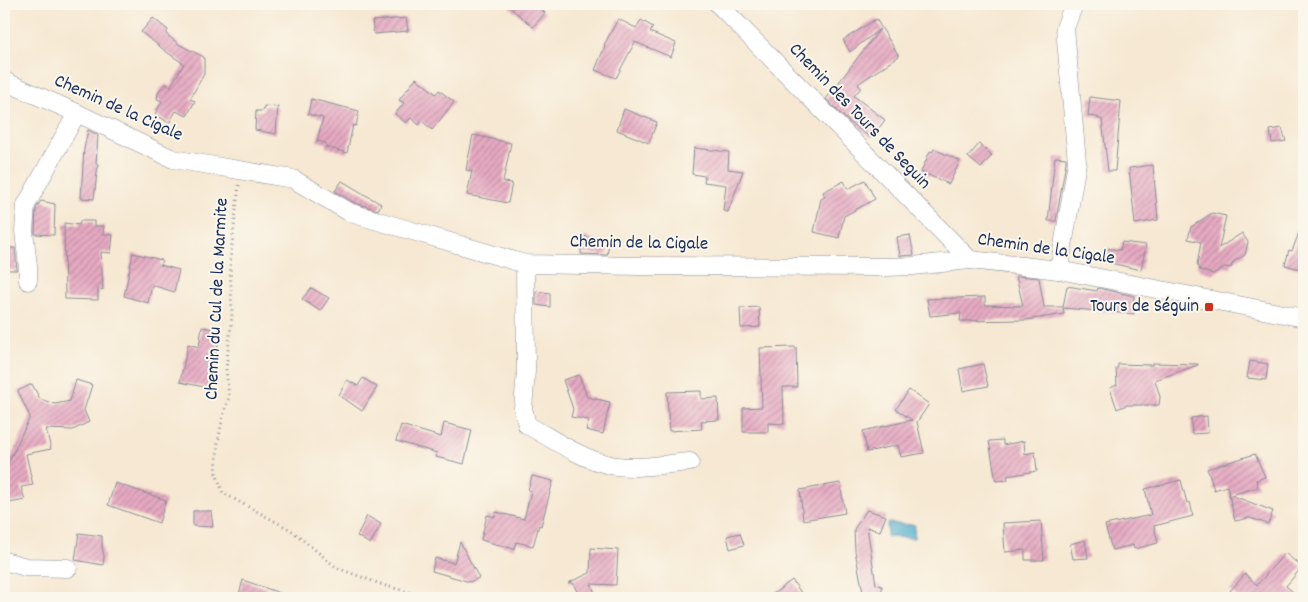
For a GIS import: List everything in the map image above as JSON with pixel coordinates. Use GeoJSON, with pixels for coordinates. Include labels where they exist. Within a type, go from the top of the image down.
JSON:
{"type":"FeatureCollection","features":[{"type":"Feature","properties":{"kind":"street","name":"Chemin des Tours de Seguin"},"geometry":{"type":"LineString","coordinates":[[718,4],[970,260]]}},
{"type":"Feature","properties":{"kind":"street"},"geometry":{"type":"LineString","coordinates":[[1059,270],[1077,162],[1065,28],[1074,4]]}},
{"type":"Feature","properties":{"kind":"street","name":"Chemin de la Cigale"},"geometry":{"type":"LineString","coordinates":[[4,81],[173,158],[293,178],[351,213],[524,264],[886,267],[970,260],[1059,270],[1304,318]]}},
{"type":"Feature","properties":{"kind":"street"},"geometry":{"type":"LineString","coordinates":[[28,281],[24,230],[26,205],[77,113]]}},
{"type":"Feature","properties":{"kind":"street"},"geometry":{"type":"LineString","coordinates":[[524,264],[526,370],[523,408],[527,425],[584,457],[608,464],[632,467],[690,462]]}},
{"type":"Feature","properties":{"kind":"street"},"geometry":{"type":"LineString","coordinates":[[4,561],[26,567],[68,568]]}},
{"type":"Feature","properties":{"kind":"path","name":"Chemin du Cul de la Marmite"},"geometry":{"type":"LineString","coordinates":[[240,170],[230,261],[232,316],[226,369],[229,397],[218,442],[216,473],[223,493],[291,530],[337,568],[386,586],[431,598]]}},
{"type":"Feature","properties":{"kind":"water"},"geometry":{"type":"Polygon","coordinates":[[[887,523],[915,525],[914,538],[887,537],[887,523]]]}},
{"type":"Feature","properties":{"kind":"building"},"geometry":{"type":"Polygon","coordinates":[[[506,4],[535,4],[545,13],[533,27],[506,4]]]}},
{"type":"Feature","properties":{"kind":"building"},"geometry":{"type":"Polygon","coordinates":[[[153,18],[168,30],[166,34],[180,45],[204,57],[204,74],[190,99],[195,101],[187,116],[176,111],[169,123],[155,114],[162,101],[157,99],[158,93],[166,84],[170,87],[184,64],[141,32],[153,18]]]}},
{"type":"Feature","properties":{"kind":"building"},"geometry":{"type":"Polygon","coordinates":[[[406,18],[408,31],[374,34],[372,21],[406,18]]]}},
{"type":"Feature","properties":{"kind":"building"},"geometry":{"type":"Polygon","coordinates":[[[618,19],[636,28],[641,20],[653,27],[650,32],[676,43],[671,57],[635,42],[616,78],[595,70],[604,45],[618,19]]]}},
{"type":"Feature","properties":{"kind":"building"},"geometry":{"type":"Polygon","coordinates":[[[876,19],[899,56],[858,84],[861,88],[854,96],[885,120],[871,138],[848,121],[826,99],[880,29],[850,52],[843,40],[876,19]]]}},
{"type":"Feature","properties":{"kind":"building"},"geometry":{"type":"Polygon","coordinates":[[[416,78],[436,94],[439,90],[454,102],[432,130],[422,121],[419,125],[411,118],[406,123],[395,114],[404,103],[399,100],[416,78]]]}},
{"type":"Feature","properties":{"kind":"building"},"geometry":{"type":"Polygon","coordinates":[[[1090,97],[1121,101],[1115,171],[1108,171],[1102,119],[1088,116],[1090,97]]]}},
{"type":"Feature","properties":{"kind":"building"},"geometry":{"type":"Polygon","coordinates":[[[311,99],[359,111],[356,126],[353,125],[347,153],[326,147],[326,143],[317,141],[323,118],[308,114],[311,99]]]}},
{"type":"Feature","properties":{"kind":"building"},"geometry":{"type":"Polygon","coordinates":[[[264,106],[278,107],[276,134],[255,130],[256,111],[263,111],[264,106]]]}},
{"type":"Feature","properties":{"kind":"building"},"geometry":{"type":"Polygon","coordinates":[[[624,109],[657,122],[649,143],[617,130],[624,109]]]}},
{"type":"Feature","properties":{"kind":"building"},"geometry":{"type":"Polygon","coordinates":[[[1282,128],[1286,141],[1272,143],[1270,130],[1282,128]]]}},
{"type":"Feature","properties":{"kind":"building"},"geometry":{"type":"Polygon","coordinates":[[[88,130],[98,135],[96,164],[98,164],[94,199],[81,198],[84,149],[88,130]]]}},
{"type":"Feature","properties":{"kind":"building"},"geometry":{"type":"Polygon","coordinates":[[[473,135],[511,143],[503,182],[512,183],[508,203],[467,195],[472,171],[466,170],[473,135]]]}},
{"type":"Feature","properties":{"kind":"building"},"geometry":{"type":"Polygon","coordinates":[[[979,144],[992,155],[981,168],[968,157],[979,144]]]}},
{"type":"Feature","properties":{"kind":"building"},"geometry":{"type":"Polygon","coordinates":[[[694,148],[729,152],[728,169],[743,171],[728,212],[723,211],[726,185],[704,182],[705,176],[692,174],[694,148]]]}},
{"type":"Feature","properties":{"kind":"building"},"geometry":{"type":"Polygon","coordinates":[[[934,149],[960,161],[949,184],[921,172],[930,151],[932,152],[934,149]]]}},
{"type":"Feature","properties":{"kind":"building"},"geometry":{"type":"Polygon","coordinates":[[[1055,157],[1066,158],[1066,162],[1056,221],[1048,221],[1055,157]]]}},
{"type":"Feature","properties":{"kind":"building"},"geometry":{"type":"Polygon","coordinates":[[[1153,165],[1158,220],[1135,224],[1129,168],[1153,165]]]}},
{"type":"Feature","properties":{"kind":"building"},"geometry":{"type":"Polygon","coordinates":[[[865,180],[875,199],[844,216],[839,238],[814,232],[821,199],[825,197],[823,192],[844,181],[848,189],[865,180]]]}},
{"type":"Feature","properties":{"kind":"building"},"geometry":{"type":"Polygon","coordinates":[[[342,181],[381,204],[378,210],[355,203],[335,191],[342,181]]]}},
{"type":"Feature","properties":{"kind":"building"},"geometry":{"type":"Polygon","coordinates":[[[41,201],[55,204],[54,235],[35,234],[36,208],[41,201]]]}},
{"type":"Feature","properties":{"kind":"building"},"geometry":{"type":"Polygon","coordinates":[[[1212,213],[1226,216],[1219,248],[1242,233],[1248,242],[1245,255],[1233,262],[1231,268],[1225,267],[1213,274],[1200,270],[1197,265],[1201,242],[1188,239],[1191,227],[1212,213]]]}},
{"type":"Feature","properties":{"kind":"building"},"geometry":{"type":"Polygon","coordinates":[[[80,221],[94,221],[94,226],[104,226],[103,234],[113,235],[111,253],[101,252],[103,290],[98,288],[98,300],[65,299],[64,223],[79,225],[80,221]]]}},
{"type":"Feature","properties":{"kind":"building"},"geometry":{"type":"Polygon","coordinates":[[[1303,222],[1304,270],[1285,265],[1289,250],[1292,251],[1303,222]]]}},
{"type":"Feature","properties":{"kind":"building"},"geometry":{"type":"Polygon","coordinates":[[[910,235],[914,255],[900,256],[897,237],[910,235]]]}},
{"type":"Feature","properties":{"kind":"building"},"geometry":{"type":"Polygon","coordinates":[[[582,236],[609,244],[607,255],[581,254],[582,236]]]}},
{"type":"Feature","properties":{"kind":"building"},"geometry":{"type":"Polygon","coordinates":[[[1122,242],[1146,245],[1141,270],[1102,261],[1104,248],[1120,250],[1122,242]]]}},
{"type":"Feature","properties":{"kind":"building"},"geometry":{"type":"Polygon","coordinates":[[[4,248],[15,248],[17,270],[4,270],[4,248]]]}},
{"type":"Feature","properties":{"kind":"building"},"geometry":{"type":"Polygon","coordinates":[[[133,253],[162,260],[160,265],[179,270],[174,292],[152,285],[148,303],[124,296],[133,253]]]}},
{"type":"Feature","properties":{"kind":"building"},"geometry":{"type":"Polygon","coordinates":[[[1016,276],[1039,278],[1044,307],[1063,307],[1067,286],[1097,291],[1098,288],[1134,296],[1134,314],[1063,308],[1064,314],[1026,320],[960,321],[961,313],[930,316],[927,299],[985,297],[985,305],[1023,306],[1016,276]]]}},
{"type":"Feature","properties":{"kind":"building"},"geometry":{"type":"Polygon","coordinates":[[[311,288],[329,298],[320,311],[302,299],[311,288]]]}},
{"type":"Feature","properties":{"kind":"building"},"geometry":{"type":"Polygon","coordinates":[[[536,291],[550,293],[550,307],[536,305],[536,291]]]}},
{"type":"Feature","properties":{"kind":"building"},"geometry":{"type":"Polygon","coordinates":[[[759,307],[760,327],[741,328],[740,308],[759,307]]]}},
{"type":"Feature","properties":{"kind":"building"},"geometry":{"type":"Polygon","coordinates":[[[202,327],[221,330],[209,388],[180,382],[188,344],[199,347],[202,327]]]}},
{"type":"Feature","properties":{"kind":"building"},"geometry":{"type":"Polygon","coordinates":[[[796,347],[797,387],[783,387],[784,424],[768,423],[768,432],[743,432],[743,408],[762,407],[760,348],[796,347]]]}},
{"type":"Feature","properties":{"kind":"building"},"geometry":{"type":"Polygon","coordinates":[[[1250,361],[1268,364],[1266,380],[1247,378],[1250,361]]]}},
{"type":"Feature","properties":{"kind":"building"},"geometry":{"type":"Polygon","coordinates":[[[1152,363],[1198,365],[1155,380],[1160,397],[1159,405],[1127,405],[1117,409],[1110,388],[1117,385],[1116,368],[1118,364],[1152,365],[1152,363]]]}},
{"type":"Feature","properties":{"kind":"building"},"geometry":{"type":"Polygon","coordinates":[[[983,364],[988,386],[963,391],[959,369],[983,364]]]}},
{"type":"Feature","properties":{"kind":"building"},"geometry":{"type":"Polygon","coordinates":[[[579,375],[587,397],[610,402],[603,434],[586,430],[589,420],[571,417],[573,409],[563,380],[579,375]]]}},
{"type":"Feature","properties":{"kind":"building"},"geometry":{"type":"Polygon","coordinates":[[[363,378],[377,387],[362,411],[339,395],[347,380],[358,386],[363,378]]]}},
{"type":"Feature","properties":{"kind":"building"},"geometry":{"type":"Polygon","coordinates":[[[76,380],[92,385],[84,410],[89,422],[73,430],[46,429],[51,449],[26,454],[33,485],[21,487],[25,500],[4,504],[4,472],[30,417],[18,391],[32,384],[40,399],[55,404],[70,401],[76,380]]]}},
{"type":"Feature","properties":{"kind":"building"},"geometry":{"type":"Polygon","coordinates":[[[909,390],[929,404],[917,422],[924,453],[901,457],[898,445],[867,452],[863,431],[912,420],[896,409],[909,390]]]}},
{"type":"Feature","properties":{"kind":"building"},"geometry":{"type":"Polygon","coordinates":[[[701,391],[701,399],[718,398],[719,420],[701,421],[702,429],[669,431],[667,392],[701,391]]]}},
{"type":"Feature","properties":{"kind":"building"},"geometry":{"type":"Polygon","coordinates":[[[1207,416],[1208,433],[1192,434],[1191,418],[1207,416]]]}},
{"type":"Feature","properties":{"kind":"building"},"geometry":{"type":"Polygon","coordinates":[[[444,423],[472,430],[464,464],[436,457],[437,453],[396,441],[401,425],[441,437],[444,423]]]}},
{"type":"Feature","properties":{"kind":"building"},"geometry":{"type":"Polygon","coordinates":[[[1003,440],[1003,445],[1024,441],[1025,454],[1035,452],[1037,471],[1007,476],[1008,480],[996,481],[989,441],[1003,440]]]}},
{"type":"Feature","properties":{"kind":"building"},"geometry":{"type":"Polygon","coordinates":[[[1255,454],[1265,477],[1256,480],[1258,487],[1231,495],[1273,511],[1268,524],[1250,518],[1235,521],[1227,486],[1214,490],[1207,469],[1255,454]]]}},
{"type":"Feature","properties":{"kind":"building"},"geometry":{"type":"Polygon","coordinates":[[[532,476],[553,481],[541,526],[539,525],[533,546],[516,542],[514,549],[481,540],[487,515],[495,517],[496,512],[524,519],[531,491],[528,490],[532,476]]]}},
{"type":"Feature","properties":{"kind":"building"},"geometry":{"type":"Polygon","coordinates":[[[1181,480],[1187,503],[1190,502],[1193,516],[1154,526],[1158,543],[1134,549],[1133,545],[1112,550],[1105,525],[1151,515],[1145,489],[1181,480]]]}},
{"type":"Feature","properties":{"kind":"building"},"geometry":{"type":"Polygon","coordinates":[[[115,483],[166,500],[159,523],[108,505],[115,483]]]}},
{"type":"Feature","properties":{"kind":"building"},"geometry":{"type":"Polygon","coordinates":[[[840,483],[845,513],[803,520],[800,490],[840,483]]]}},
{"type":"Feature","properties":{"kind":"building"},"geometry":{"type":"Polygon","coordinates":[[[867,510],[886,516],[880,531],[867,527],[876,584],[882,586],[882,598],[864,598],[855,551],[854,529],[867,510]]]}},
{"type":"Feature","properties":{"kind":"building"},"geometry":{"type":"Polygon","coordinates":[[[193,511],[211,511],[213,527],[193,526],[193,511]]]}},
{"type":"Feature","properties":{"kind":"building"},"geometry":{"type":"Polygon","coordinates":[[[367,516],[381,524],[370,544],[357,536],[367,516]]]}},
{"type":"Feature","properties":{"kind":"building"},"geometry":{"type":"Polygon","coordinates":[[[1041,521],[1044,560],[1025,560],[1025,550],[1005,552],[1003,523],[1041,521]]]}},
{"type":"Feature","properties":{"kind":"building"},"geometry":{"type":"Polygon","coordinates":[[[79,533],[102,536],[103,565],[75,560],[79,533]]]}},
{"type":"Feature","properties":{"kind":"building"},"geometry":{"type":"Polygon","coordinates":[[[740,533],[744,545],[730,549],[727,536],[740,533]]]}},
{"type":"Feature","properties":{"kind":"building"},"geometry":{"type":"Polygon","coordinates":[[[1085,540],[1088,558],[1073,559],[1070,544],[1085,540]]]}},
{"type":"Feature","properties":{"kind":"building"},"geometry":{"type":"Polygon","coordinates":[[[460,542],[479,578],[470,582],[432,571],[435,558],[454,563],[460,542]]]}},
{"type":"Feature","properties":{"kind":"building"},"geometry":{"type":"Polygon","coordinates":[[[591,548],[618,550],[616,585],[591,584],[595,593],[580,598],[573,583],[568,583],[590,573],[591,548]]]}},
{"type":"Feature","properties":{"kind":"building"},"geometry":{"type":"Polygon","coordinates":[[[1285,553],[1302,567],[1286,586],[1300,598],[1239,598],[1230,591],[1245,574],[1257,585],[1285,553]]]}},
{"type":"Feature","properties":{"kind":"building"},"geometry":{"type":"Polygon","coordinates":[[[243,580],[288,596],[288,598],[238,598],[243,580]]]}},
{"type":"Feature","properties":{"kind":"building"},"geometry":{"type":"Polygon","coordinates":[[[792,580],[805,598],[768,598],[792,580]]]}},
{"type":"Feature","properties":{"kind":"place","name":"Tours de Séguin"},"geometry":{"type":"Point","coordinates":[1209,307]}}]}
